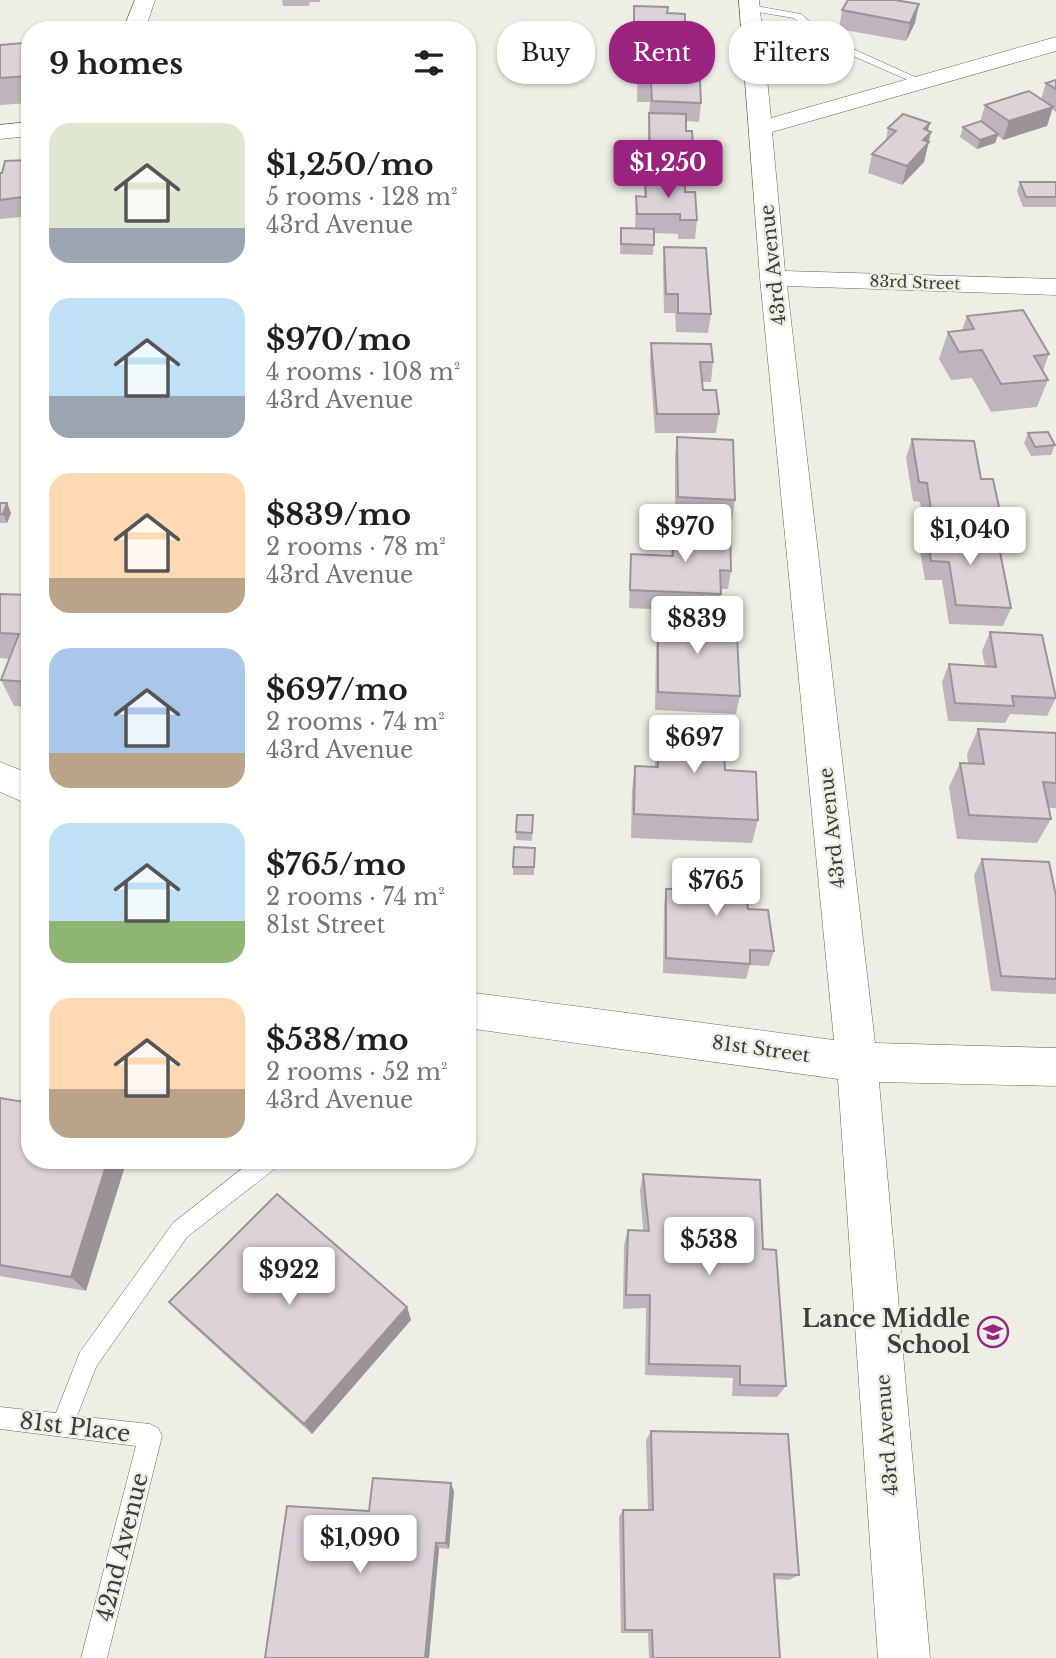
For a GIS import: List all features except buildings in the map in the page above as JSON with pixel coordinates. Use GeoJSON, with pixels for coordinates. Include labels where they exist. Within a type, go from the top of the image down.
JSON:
{"type":"FeatureCollection","features":[{"type":"Feature","properties":{"kind":"street"},"geometry":{"type":"LineString","coordinates":[[137,21],[145,0]]}},
{"type":"Feature","properties":{"kind":"street","name":"43rd Avenue"},"geometry":{"type":"LineString","coordinates":[[749,4],[773,278],[858,1062],[904,1658]]}},
{"type":"Feature","properties":{"kind":"street"},"geometry":{"type":"LineString","coordinates":[[760,128],[1056,44]]}},
{"type":"Feature","properties":{"kind":"street"},"geometry":{"type":"LineString","coordinates":[[0,132],[21,131]]}},
{"type":"Feature","properties":{"kind":"street","name":"83rd Street"},"geometry":{"type":"LineString","coordinates":[[773,278],[1056,287]]}},
{"type":"Feature","properties":{"kind":"street"},"geometry":{"type":"LineString","coordinates":[[0,776],[21,786]]}},
{"type":"Feature","properties":{"kind":"street","name":"81st Street"},"geometry":{"type":"LineString","coordinates":[[476,1011],[858,1062],[1056,1067]]}},
{"type":"Feature","properties":{"kind":"lane"},"geometry":{"type":"LineString","coordinates":[[749,4],[797,16],[825,40],[922,82]]}},
{"type":"Feature","properties":{"kind":"lane"},"geometry":{"type":"LineString","coordinates":[[62,1426],[88,1360],[180,1230],[258,1169]]}},
{"type":"Feature","properties":{"kind":"lane","name":"81st Place"},"geometry":{"type":"LineString","coordinates":[[0,1418],[150,1436]]}},
{"type":"Feature","properties":{"kind":"lane","name":"42nd Avenue"},"geometry":{"type":"LineString","coordinates":[[94,1658],[150,1436]]}},
{"type":"Feature","properties":{"kind":"place","name":"Lance Middle School"},"geometry":{"type":"Point","coordinates":[993,1332]}}]}
